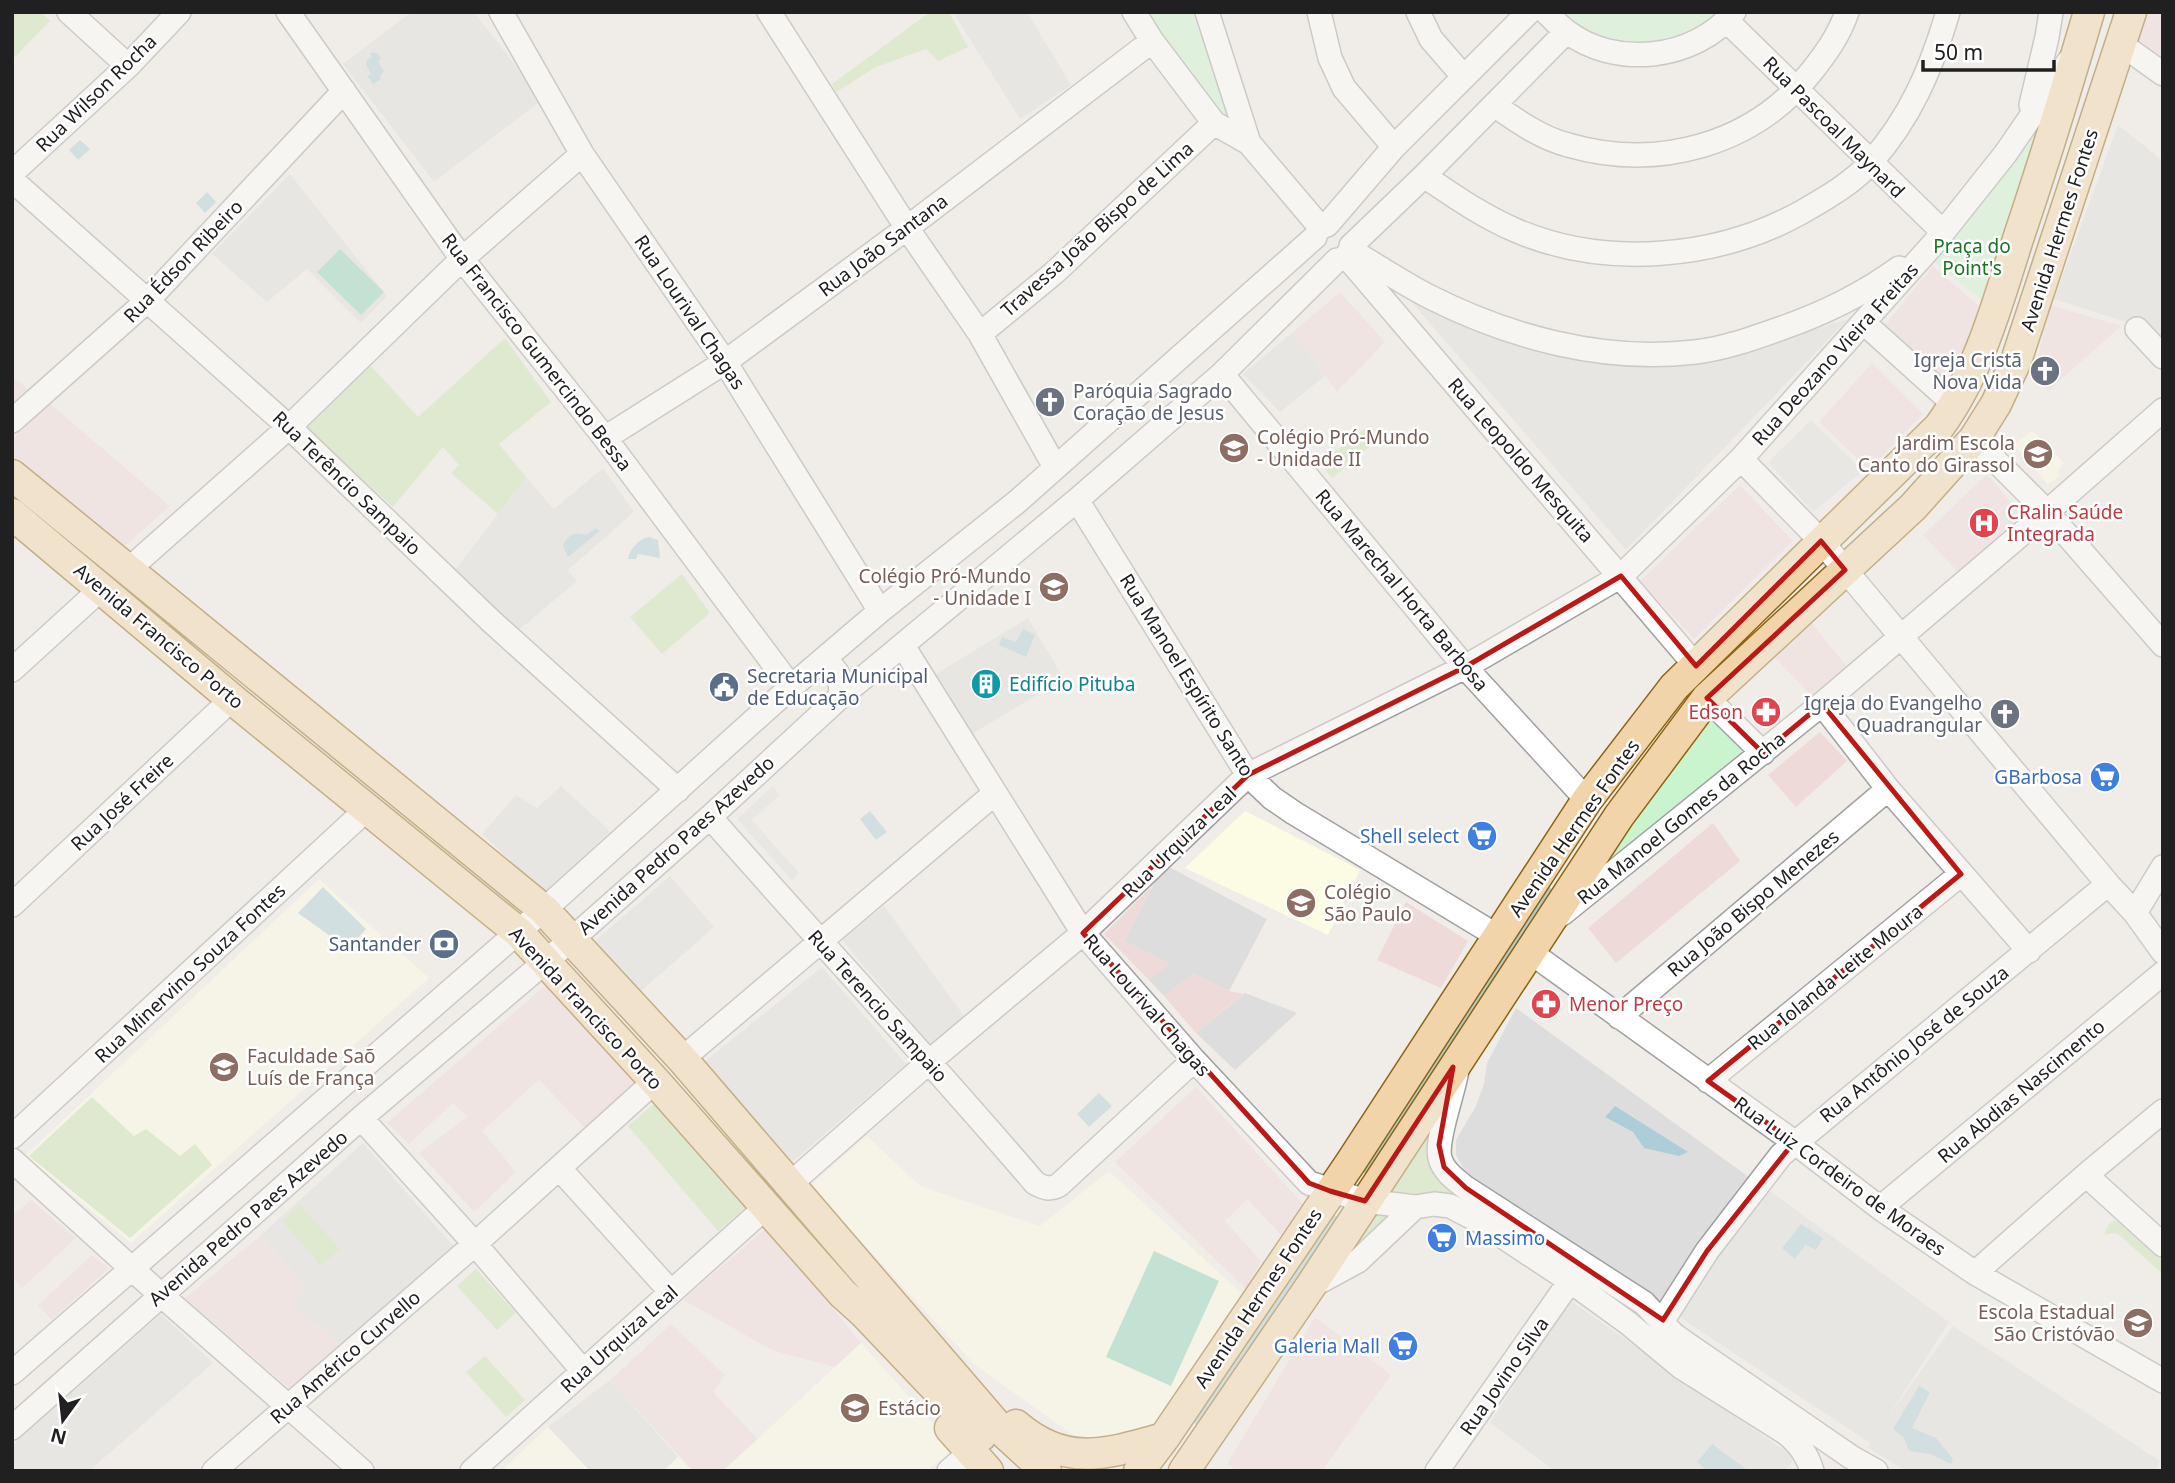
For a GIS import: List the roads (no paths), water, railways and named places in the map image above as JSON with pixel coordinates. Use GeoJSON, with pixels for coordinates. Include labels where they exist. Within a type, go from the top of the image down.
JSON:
{"type":"FeatureCollection","features":[{"type":"Feature","properties":{"kind":"main road","name":"Avenida Hermes Fontes"},"geometry":{"type":"LineString","coordinates":[[1139,1471],[1330,1191],[1587,800],[1674,687],[1939,427],[1955,405],[1998,303],[2089,12]]}},
{"type":"Feature","properties":{"kind":"main road","name":"Avenida Hermes Fontes"},"geometry":{"type":"LineString","coordinates":[[1190,1467],[1619,816],[1707,698],[1913,507],[1974,439],[1996,404],[2016,360],[2131,12]]}},
{"type":"Feature","properties":{"kind":"main road","name":"Avenida Francisco Porto"},"geometry":{"type":"LineString","coordinates":[[12,475],[544,910],[681,1059],[841,1246],[863,1300]]}},
{"type":"Feature","properties":{"kind":"main road","name":"Avenida Francisco Porto"},"geometry":{"type":"LineString","coordinates":[[12,514],[232,699],[518,932],[766,1207],[863,1300],[1016,1471]]}},
{"type":"Feature","properties":{"kind":"main road"},"geometry":{"type":"LineString","coordinates":[[841,1246],[901,1295],[1018,1426],[1036,1440],[1089,1463],[1164,1438]]}},
{"type":"Feature","properties":{"kind":"main road"},"geometry":{"type":"LineString","coordinates":[[863,1300],[892,1363],[980,1461]]}},
{"type":"Feature","properties":{"kind":"main road"},"geometry":{"type":"LineString","coordinates":[[863,1300],[1046,1471]]}},
{"type":"Feature","properties":{"kind":"street"},"geometry":{"type":"LineString","coordinates":[[69,12],[128,66]]}},
{"type":"Feature","properties":{"kind":"street","name":"Rua Wilson Rocha"},"geometry":{"type":"LineString","coordinates":[[12,173],[128,66],[179,12]]}},
{"type":"Feature","properties":{"kind":"street","name":"Rua Francisco Gumercindo Bessa"},"geometry":{"type":"LineString","coordinates":[[289,12],[462,259],[605,438],[791,687]]}},
{"type":"Feature","properties":{"kind":"street","name":"Rua Lourival Chagas"},"geometry":{"type":"LineString","coordinates":[[501,12],[582,154],[725,362],[880,611]]}},
{"type":"Feature","properties":{"kind":"street"},"geometry":{"type":"LineString","coordinates":[[769,12],[907,228],[980,334],[1055,467]]}},
{"type":"Feature","properties":{"kind":"street"},"geometry":{"type":"LineString","coordinates":[[1134,12],[1152,41],[1214,123],[1250,144],[1321,230],[1318,253],[1326,259],[1346,253],[1471,315],[1571,347],[1629,354],[1696,352],[1749,340],[1814,317],[1871,288],[1939,237]]}},
{"type":"Feature","properties":{"kind":"street"},"geometry":{"type":"LineString","coordinates":[[1207,12],[1250,144]]}},
{"type":"Feature","properties":{"kind":"street"},"geometry":{"type":"LineString","coordinates":[[1319,12],[1330,58],[1344,88],[1394,147]]}},
{"type":"Feature","properties":{"kind":"street"},"geometry":{"type":"LineString","coordinates":[[1418,12],[1430,39],[1463,76]]}},
{"type":"Feature","properties":{"kind":"street","name":"Avenida Pedro Paes Azevedo"},"geometry":{"type":"LineString","coordinates":[[12,1373],[544,910],[791,687],[880,611],[1018,501],[1321,230],[1394,147],[1529,12]]}},
{"type":"Feature","properties":{"kind":"street"},"geometry":{"type":"LineString","coordinates":[[1546,12],[1566,32],[1597,48],[1631,55],[1666,53],[1699,41],[1730,17]]}},
{"type":"Feature","properties":{"kind":"street"},"geometry":{"type":"LineString","coordinates":[[1494,105],[1528,128],[1566,145],[1607,154],[1648,156],[1689,150],[1729,137],[1765,117],[1797,91],[1831,47],[1847,12]]}},
{"type":"Feature","properties":{"kind":"street"},"geometry":{"type":"LineString","coordinates":[[1424,176],[1468,207],[1517,231],[1569,247],[1622,254],[1663,253],[1730,242],[1781,224],[1828,197],[1870,164],[1906,115],[1934,60],[1948,12]]}},
{"type":"Feature","properties":{"kind":"street"},"geometry":{"type":"LineString","coordinates":[[2029,117],[2048,37],[2051,12]]}},
{"type":"Feature","properties":{"kind":"street","name":"Rua Pascoal Maynard"},"geometry":{"type":"LineString","coordinates":[[1730,17],[1797,91],[1939,237]]}},
{"type":"Feature","properties":{"kind":"street","name":"Avenida Pedro Paes Azevedo"},"geometry":{"type":"LineString","coordinates":[[12,1428],[361,1118],[572,939],[840,697],[1038,533],[1222,374],[1566,32]]}},
{"type":"Feature","properties":{"kind":"street","name":"Rua João Santana"},"geometry":{"type":"LineString","coordinates":[[605,438],[725,362],[907,228],[1152,41]]}},
{"type":"Feature","properties":{"kind":"street"},"geometry":{"type":"LineString","coordinates":[[2121,44],[2163,74]]}},
{"type":"Feature","properties":{"kind":"street","name":"Rua Deozano Vieira Freitas"},"geometry":{"type":"LineString","coordinates":[[1621,576],[1741,459],[1939,237],[2006,153],[2079,47]]}},
{"type":"Feature","properties":{"kind":"street","name":"Rua Édson Ribeiro"},"geometry":{"type":"LineString","coordinates":[[12,421],[148,300],[344,91]]}},
{"type":"Feature","properties":{"kind":"street","name":"Travessa João Bispo de Lima"},"geometry":{"type":"LineString","coordinates":[[980,334],[1054,273],[1214,123]]}},
{"type":"Feature","properties":{"kind":"street"},"geometry":{"type":"LineString","coordinates":[[128,569],[289,427],[462,259],[582,154]]}},
{"type":"Feature","properties":{"kind":"street","name":"Rua Terêncio Sampaio"},"geometry":{"type":"LineString","coordinates":[[12,180],[289,427],[491,621],[678,790]]}},
{"type":"Feature","properties":{"kind":"street"},"geometry":{"type":"LineString","coordinates":[[1321,230],[1338,224],[1347,230],[1346,253]]}},
{"type":"Feature","properties":{"kind":"street","name":"Rua Leopoldo Mesquita"},"geometry":{"type":"LineString","coordinates":[[1346,253],[1696,666]]}},
{"type":"Feature","properties":{"kind":"street"},"geometry":{"type":"LineString","coordinates":[[1864,323],[1955,405]]}},
{"type":"Feature","properties":{"kind":"street"},"geometry":{"type":"LineString","coordinates":[[2137,329],[2163,357]]}},
{"type":"Feature","properties":{"kind":"street","name":"Rua Marechal Horta Barbosa"},"geometry":{"type":"LineString","coordinates":[[1222,374],[1465,667],[1587,800]]}},
{"type":"Feature","properties":{"kind":"street","name":"Rua Manoel Gomes da Rocha"},"geometry":{"type":"LineString","coordinates":[[1548,925],[1822,704],[2163,410]]}},
{"type":"Feature","properties":{"kind":"street"},"geometry":{"type":"LineString","coordinates":[[1974,439],[2047,512],[2163,645]]}},
{"type":"Feature","properties":{"kind":"street"},"geometry":{"type":"LineString","coordinates":[[1741,459],[1821,541],[2135,913],[2163,952]]}},
{"type":"Feature","properties":{"kind":"street","name":"Rua Manoel Espírito Santo"},"geometry":{"type":"LineString","coordinates":[[1077,500],[1248,775],[1272,798],[1294,813],[1499,937]]}},
{"type":"Feature","properties":{"kind":"street"},"geometry":{"type":"LineString","coordinates":[[1018,501],[1019,522],[1024,529],[1038,533]]}},
{"type":"Feature","properties":{"kind":"street","name":"Rua Urquiza Leal"},"geometry":{"type":"LineString","coordinates":[[790,1184],[930,1061],[1083,933],[1248,775],[1465,667],[1621,576]]}},
{"type":"Feature","properties":{"kind":"street"},"geometry":{"type":"LineString","coordinates":[[12,670],[102,588]]}},
{"type":"Feature","properties":{"kind":"street","name":"Rua Lourival Chagas"},"geometry":{"type":"LineString","coordinates":[[903,646],[1083,933],[1309,1183],[1365,1201],[1415,1207],[1434,1204],[1450,1206],[1504,1225]]}},
{"type":"Feature","properties":{"kind":"street"},"geometry":{"type":"LineString","coordinates":[[824,660],[839,674],[842,683],[840,697]]}},
{"type":"Feature","properties":{"kind":"street"},"geometry":{"type":"LineString","coordinates":[[1707,698],[1763,753]]}},
{"type":"Feature","properties":{"kind":"street","name":"Rua José Freire"},"geometry":{"type":"LineString","coordinates":[[12,905],[232,699]]}},
{"type":"Feature","properties":{"kind":"street"},"geometry":{"type":"LineString","coordinates":[[1822,704],[1888,789],[2029,951]]}},
{"type":"Feature","properties":{"kind":"street","name":"Rua João Bispo Menezes"},"geometry":{"type":"LineString","coordinates":[[1619,1017],[1888,789]]}},
{"type":"Feature","properties":{"kind":"street"},"geometry":{"type":"LineString","coordinates":[[681,1059],[994,794]]}},
{"type":"Feature","properties":{"kind":"street","name":"Rua Minervino Souza Fontes"},"geometry":{"type":"LineString","coordinates":[[12,1137],[367,809]]}},
{"type":"Feature","properties":{"kind":"street","name":"Rua Terencio Sampaio"},"geometry":{"type":"LineString","coordinates":[[709,817],[819,942],[930,1061],[1035,1183],[1050,1189],[1059,1185],[1195,1060]]}},
{"type":"Feature","properties":{"kind":"street"},"geometry":{"type":"LineString","coordinates":[[2135,913],[2163,867]]}},
{"type":"Feature","properties":{"kind":"street","name":"Rua Iolanda Leite Moura"},"geometry":{"type":"LineString","coordinates":[[1708,1081],[1961,874]]}},
{"type":"Feature","properties":{"kind":"street","name":"Rua Antônio José de Souza"},"geometry":{"type":"LineString","coordinates":[[1663,1320],[1707,1251],[1794,1142],[2108,884]]}},
{"type":"Feature","properties":{"kind":"street","name":"Rua Luiz Cordeiro de Moraes"},"geometry":{"type":"LineString","coordinates":[[1530,952],[1794,1142],[1880,1208],[1976,1273],[2163,1381]]}},
{"type":"Feature","properties":{"kind":"street","name":"Rua Abdias Nascimento"},"geometry":{"type":"LineString","coordinates":[[1880,1208],[2163,973]]}},
{"type":"Feature","properties":{"kind":"street"},"geometry":{"type":"LineString","coordinates":[[1459,1059],[1439,1145],[1440,1158],[1452,1176],[1570,1281],[1628,1323],[1681,1367],[1786,1433],[1800,1445],[1812,1471]]}},
{"type":"Feature","properties":{"kind":"street","name":"Rua Américo Curvello"},"geometry":{"type":"LineString","coordinates":[[214,1471],[475,1244],[654,1081]]}},
{"type":"Feature","properties":{"kind":"street"},"geometry":{"type":"LineString","coordinates":[[1976,1273],[2163,1111]]}},
{"type":"Feature","properties":{"kind":"street"},"geometry":{"type":"LineString","coordinates":[[361,1118],[475,1244],[583,1371]]}},
{"type":"Feature","properties":{"kind":"street"},"geometry":{"type":"LineString","coordinates":[[12,1160],[362,1471]]}},
{"type":"Feature","properties":{"kind":"street"},"geometry":{"type":"LineString","coordinates":[[559,1168],[671,1292]]}},
{"type":"Feature","properties":{"kind":"street"},"geometry":{"type":"LineString","coordinates":[[2086,1175],[2163,1245]]}},
{"type":"Feature","properties":{"kind":"street","name":"Rua Urquiza Leal"},"geometry":{"type":"LineString","coordinates":[[472,1471],[766,1207]]}},
{"type":"Feature","properties":{"kind":"street"},"geometry":{"type":"LineString","coordinates":[[1310,1287],[1358,1261],[1415,1207]]}},
{"type":"Feature","properties":{"kind":"street"},"geometry":{"type":"LineString","coordinates":[[1504,1225],[1621,1287],[1663,1320],[1673,1334],[1851,1457],[1876,1471]]}},
{"type":"Feature","properties":{"kind":"street","name":"Rua Jovino Silva"},"geometry":{"type":"LineString","coordinates":[[1437,1471],[1570,1281]]}},
{"type":"Feature","properties":{"kind":"street"},"geometry":{"type":"LineString","coordinates":[[1824,1471],[1835,1460],[1851,1457]]}},
{"type":"Feature","properties":{"kind":"street"},"geometry":{"type":"LineString","coordinates":[[949,1471],[980,1461]]}},
{"type":"Feature","properties":{"kind":"water"},"geometry":{"type":"Polygon","coordinates":[[[370,52],[379,54],[381,59],[378,62],[384,71],[381,79],[373,84],[367,76],[371,74],[366,64],[372,57],[370,52]]]}},
{"type":"Feature","properties":{"kind":"water"},"geometry":{"type":"Polygon","coordinates":[[[80,140],[90,149],[78,160],[69,150],[80,140]]]}},
{"type":"Feature","properties":{"kind":"water"},"geometry":{"type":"Polygon","coordinates":[[[207,192],[216,202],[205,213],[196,203],[207,192]]]}},
{"type":"Feature","properties":{"kind":"water"},"geometry":{"type":"Polygon","coordinates":[[[596,528],[600,531],[568,557],[563,546],[567,539],[575,534],[586,535],[596,528]]]}},
{"type":"Feature","properties":{"kind":"water"},"geometry":{"type":"Polygon","coordinates":[[[649,537],[658,540],[660,558],[638,554],[636,559],[628,559],[636,545],[649,537]]]}},
{"type":"Feature","properties":{"kind":"water"},"geometry":{"type":"Polygon","coordinates":[[[1023,629],[1035,635],[1026,657],[999,645],[1002,637],[1016,642],[1023,629]]]}},
{"type":"Feature","properties":{"kind":"water"},"geometry":{"type":"Polygon","coordinates":[[[870,811],[887,832],[876,840],[860,819],[870,811]]]}},
{"type":"Feature","properties":{"kind":"water"},"geometry":{"type":"Polygon","coordinates":[[[323,887],[366,929],[348,949],[298,913],[323,887]]]}},
{"type":"Feature","properties":{"kind":"water"},"geometry":{"type":"Polygon","coordinates":[[[1099,1093],[1112,1106],[1089,1127],[1077,1114],[1099,1093]]]}},
{"type":"Feature","properties":{"kind":"water"},"geometry":{"type":"Polygon","coordinates":[[[1615,1106],[1688,1152],[1679,1156],[1644,1148],[1633,1132],[1605,1117],[1615,1106]]]}},
{"type":"Feature","properties":{"kind":"water"},"geometry":{"type":"Polygon","coordinates":[[[1801,1224],[1823,1238],[1816,1250],[1805,1245],[1795,1259],[1782,1248],[1801,1224]]]}},
{"type":"Feature","properties":{"kind":"water"},"geometry":{"type":"Polygon","coordinates":[[[1919,1386],[1930,1392],[1912,1428],[1936,1438],[1953,1459],[1951,1464],[1930,1454],[1909,1451],[1904,1438],[1893,1429],[1919,1386]]]}},
{"type":"Feature","properties":{"kind":"water"},"geometry":{"type":"Polygon","coordinates":[[[1712,1444],[1746,1469],[1745,1471],[1708,1471],[1697,1462],[1712,1444]]]}},
{"type":"Feature","properties":{"kind":"waterway"},"geometry":{"type":"LineString","coordinates":[[1370,1165],[1545,896]]}},
{"type":"Feature","properties":{"kind":"waterway"},"geometry":{"type":"LineString","coordinates":[[1322,1236],[1330,1224]]}},
{"type":"Feature","properties":{"kind":"waterway"},"geometry":{"type":"LineString","coordinates":[[1203,1419],[1311,1251]]}},
{"type":"Feature","properties":{"kind":"place","name":"Igreja Cristã Nova Vida"},"geometry":{"type":"Point","coordinates":[2045,371]}},
{"type":"Feature","properties":{"kind":"place","name":"Paróquia Sagrado Coração de Jesus"},"geometry":{"type":"Point","coordinates":[1050,402]}},
{"type":"Feature","properties":{"kind":"place","name":"Colégio Pró-Mundo - Unidade II"},"geometry":{"type":"Point","coordinates":[1234,448]}},
{"type":"Feature","properties":{"kind":"place","name":"Jardim Escola Canto do Girassol"},"geometry":{"type":"Point","coordinates":[2038,454]}},
{"type":"Feature","properties":{"kind":"place","name":"CRalin Saúde Integrada"},"geometry":{"type":"Point","coordinates":[1984,523]}},
{"type":"Feature","properties":{"kind":"place","name":"Colégio Pró-Mundo - Unidade I"},"geometry":{"type":"Point","coordinates":[1054,587]}},
{"type":"Feature","properties":{"kind":"place","name":"Edifício Pituba"},"geometry":{"type":"Point","coordinates":[986,684]}},
{"type":"Feature","properties":{"kind":"place","name":"Secretaria Municipal de Educação"},"geometry":{"type":"Point","coordinates":[724,687]}},
{"type":"Feature","properties":{"kind":"place","name":"Edson"},"geometry":{"type":"Point","coordinates":[1766,712]}},
{"type":"Feature","properties":{"kind":"place","name":"Igreja do Evangelho Quadrangular"},"geometry":{"type":"Point","coordinates":[2005,714]}},
{"type":"Feature","properties":{"kind":"place","name":"GBarbosa"},"geometry":{"type":"Point","coordinates":[2105,777]}},
{"type":"Feature","properties":{"kind":"place","name":"Shell select"},"geometry":{"type":"Point","coordinates":[1482,836]}},
{"type":"Feature","properties":{"kind":"place","name":"Colégio São Paulo"},"geometry":{"type":"Point","coordinates":[1301,903]}},
{"type":"Feature","properties":{"kind":"place","name":"Santander"},"geometry":{"type":"Point","coordinates":[444,944]}},
{"type":"Feature","properties":{"kind":"place","name":"Menor Preço"},"geometry":{"type":"Point","coordinates":[1546,1004]}},
{"type":"Feature","properties":{"kind":"place","name":"Faculdade Saõ Luís de França"},"geometry":{"type":"Point","coordinates":[224,1067]}},
{"type":"Feature","properties":{"kind":"place","name":"Massimo"},"geometry":{"type":"Point","coordinates":[1442,1238]}},
{"type":"Feature","properties":{"kind":"place","name":"Escola Estadual São Cristóvão"},"geometry":{"type":"Point","coordinates":[2138,1323]}},
{"type":"Feature","properties":{"kind":"place","name":"Galeria Mall"},"geometry":{"type":"Point","coordinates":[1403,1346]}},
{"type":"Feature","properties":{"kind":"place","name":"Estácio"},"geometry":{"type":"Point","coordinates":[855,1408]}},
{"type":"Feature","properties":{"kind":"park label","name":"Praça do Point's"},"geometry":{"type":"Point","coordinates":[1972,257]}}]}
